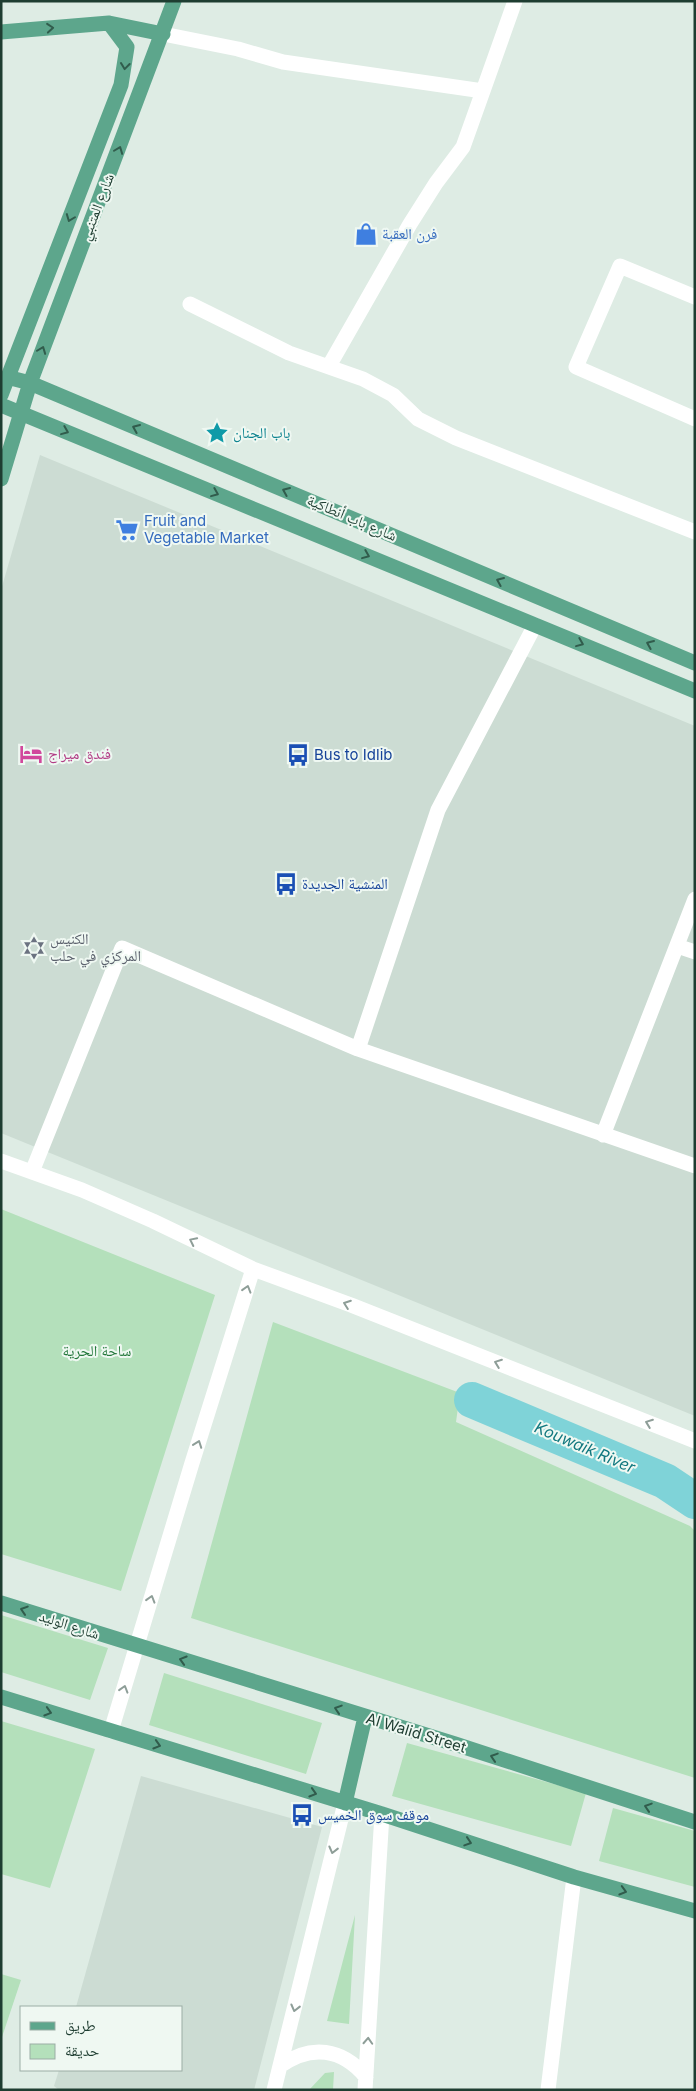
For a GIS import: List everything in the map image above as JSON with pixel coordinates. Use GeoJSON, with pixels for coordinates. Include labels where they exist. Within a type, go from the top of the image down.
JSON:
{"type":"FeatureCollection","features":[{"type":"Feature","properties":{"kind":"main road","name":"شارع المتنبي"},"geometry":{"type":"LineString","coordinates":[[1,479],[30,383],[174,1]]}},
{"type":"Feature","properties":{"kind":"main road"},"geometry":{"type":"LineString","coordinates":[[1,395],[122,85],[127,47],[109,23]]}},
{"type":"Feature","properties":{"kind":"main road"},"geometry":{"type":"LineString","coordinates":[[1,32],[109,23],[163,34]]}},
{"type":"Feature","properties":{"kind":"main road","name":"شارع باب أنطاكية"},"geometry":{"type":"LineString","coordinates":[[8,377],[30,383],[695,663]]}},
{"type":"Feature","properties":{"kind":"main road","name":"شارع باب أنطاكية"},"geometry":{"type":"LineString","coordinates":[[1,404],[695,691]]}},
{"type":"Feature","properties":{"kind":"main road","name":"شارع الوليد"},"geometry":{"type":"LineString","coordinates":[[1,1603],[137,1646]]}},
{"type":"Feature","properties":{"kind":"main road","name":"Al Walid Street"},"geometry":{"type":"LineString","coordinates":[[137,1646],[695,1822]]}},
{"type":"Feature","properties":{"kind":"main road"},"geometry":{"type":"LineString","coordinates":[[1,1697],[382,1814],[574,1877],[695,1911]]}},
{"type":"Feature","properties":{"kind":"main road"},"geometry":{"type":"LineString","coordinates":[[345,1803],[365,1717]]}},
{"type":"Feature","properties":{"kind":"street"},"geometry":{"type":"LineString","coordinates":[[329,366],[410,224],[463,147],[515,1]]}},
{"type":"Feature","properties":{"kind":"street"},"geometry":{"type":"LineString","coordinates":[[163,34],[238,49],[283,62],[483,91]]}},
{"type":"Feature","properties":{"kind":"street"},"geometry":{"type":"LineString","coordinates":[[695,297],[620,266],[576,367],[695,420]]}},
{"type":"Feature","properties":{"kind":"street"},"geometry":{"type":"LineString","coordinates":[[190,304],[289,353],[363,379],[393,395],[418,419],[456,438],[695,532]]}},
{"type":"Feature","properties":{"kind":"street"},"geometry":{"type":"LineString","coordinates":[[358,1049],[438,810],[535,625]]}},
{"type":"Feature","properties":{"kind":"street"},"geometry":{"type":"LineString","coordinates":[[603,1134],[695,899]]}},
{"type":"Feature","properties":{"kind":"street"},"geometry":{"type":"LineString","coordinates":[[676,946],[695,952]]}},
{"type":"Feature","properties":{"kind":"street"},"geometry":{"type":"LineString","coordinates":[[32,1172],[122,948],[358,1049],[695,1166]]}},
{"type":"Feature","properties":{"kind":"street"},"geometry":{"type":"LineString","coordinates":[[1,1161],[82,1190],[153,1221],[253,1270],[351,1305],[695,1441]]}},
{"type":"Feature","properties":{"kind":"street"},"geometry":{"type":"LineString","coordinates":[[111,1731],[253,1270]]}},
{"type":"Feature","properties":{"kind":"street"},"geometry":{"type":"LineString","coordinates":[[274,2090],[345,1803]]}},
{"type":"Feature","properties":{"kind":"street"},"geometry":{"type":"LineString","coordinates":[[366,2084],[382,1814]]}},
{"type":"Feature","properties":{"kind":"street"},"geometry":{"type":"LineString","coordinates":[[548,2090],[574,1877]]}},
{"type":"Feature","properties":{"kind":"street"},"geometry":{"type":"LineString","coordinates":[[280,2066],[301,2054],[326,2052],[348,2060],[366,2084]]}},
{"type":"Feature","properties":{"kind":"shaded area"},"geometry":{"type":"Polygon","coordinates":[[[40,455],[695,726],[695,1416],[1,1133],[1,590],[40,455]]]}},
{"type":"Feature","properties":{"kind":"shaded area"},"geometry":{"type":"Polygon","coordinates":[[[141,1776],[322,1827],[254,2090],[59,2090],[54,2086],[59,2071],[182,2071],[182,2006],[76,2006],[141,1776]]]}},
{"type":"Feature","properties":{"kind":"green space","name":"ساحة الحرية"},"geometry":{"type":"Polygon","coordinates":[[[1,1209],[215,1295],[121,1591],[1,1554],[1,1209]]]}},
{"type":"Feature","properties":{"kind":"green space"},"geometry":{"type":"Polygon","coordinates":[[[273,1322],[460,1393],[456,1422],[690,1526],[695,1531],[695,1778],[191,1618],[273,1322]]]}},
{"type":"Feature","properties":{"kind":"green space"},"geometry":{"type":"Polygon","coordinates":[[[1,1615],[108,1648],[90,1700],[1,1672],[1,1615]]]}},
{"type":"Feature","properties":{"kind":"green space"},"geometry":{"type":"Polygon","coordinates":[[[164,1673],[322,1723],[306,1774],[149,1725],[164,1673]]]}},
{"type":"Feature","properties":{"kind":"green space"},"geometry":{"type":"Polygon","coordinates":[[[1,1721],[95,1749],[50,1888],[1,1874],[1,1721]]]}},
{"type":"Feature","properties":{"kind":"green space"},"geometry":{"type":"Polygon","coordinates":[[[407,1743],[586,1793],[571,1846],[392,1796],[407,1743]]]}},
{"type":"Feature","properties":{"kind":"green space"},"geometry":{"type":"Polygon","coordinates":[[[613,1808],[695,1831],[695,1887],[599,1861],[613,1808]]]}},
{"type":"Feature","properties":{"kind":"green space"},"geometry":{"type":"Polygon","coordinates":[[[355,1915],[349,2024],[327,2021],[355,1915]]]}},
{"type":"Feature","properties":{"kind":"green space"},"geometry":{"type":"Polygon","coordinates":[[[1,1974],[21,1980],[1,2040],[1,1974]]]}},
{"type":"Feature","properties":{"kind":"green space"},"geometry":{"type":"Polygon","coordinates":[[[334,2072],[333,2090],[309,2090],[325,2073],[334,2072]]]}},
{"type":"Feature","properties":{"kind":"waterway","name":"Kouwaik River"},"geometry":{"type":"LineString","coordinates":[[472,1400],[665,1481],[695,1501]]}},
{"type":"Feature","properties":{"kind":"place","name":"فرن العقبة"},"geometry":{"type":"Point","coordinates":[366,234]}},
{"type":"Feature","properties":{"kind":"place","name":"باب الجنان"},"geometry":{"type":"Point","coordinates":[217,433]}},
{"type":"Feature","properties":{"kind":"place","name":"Fruit and Vegetable Market"},"geometry":{"type":"Point","coordinates":[127,530]}},
{"type":"Feature","properties":{"kind":"place","name":"فندق ميراج"},"geometry":{"type":"Point","coordinates":[31,754]}},
{"type":"Feature","properties":{"kind":"place","name":"Bus to Idlib"},"geometry":{"type":"Point","coordinates":[298,755]}},
{"type":"Feature","properties":{"kind":"place","name":"المنشية الجديدة"},"geometry":{"type":"Point","coordinates":[286,884]}},
{"type":"Feature","properties":{"kind":"place","name":"الكنيس المركزي في حلب"},"geometry":{"type":"Point","coordinates":[34,948]}},
{"type":"Feature","properties":{"kind":"place","name":"موقف سوق الخميس"},"geometry":{"type":"Point","coordinates":[302,1815]}}]}
